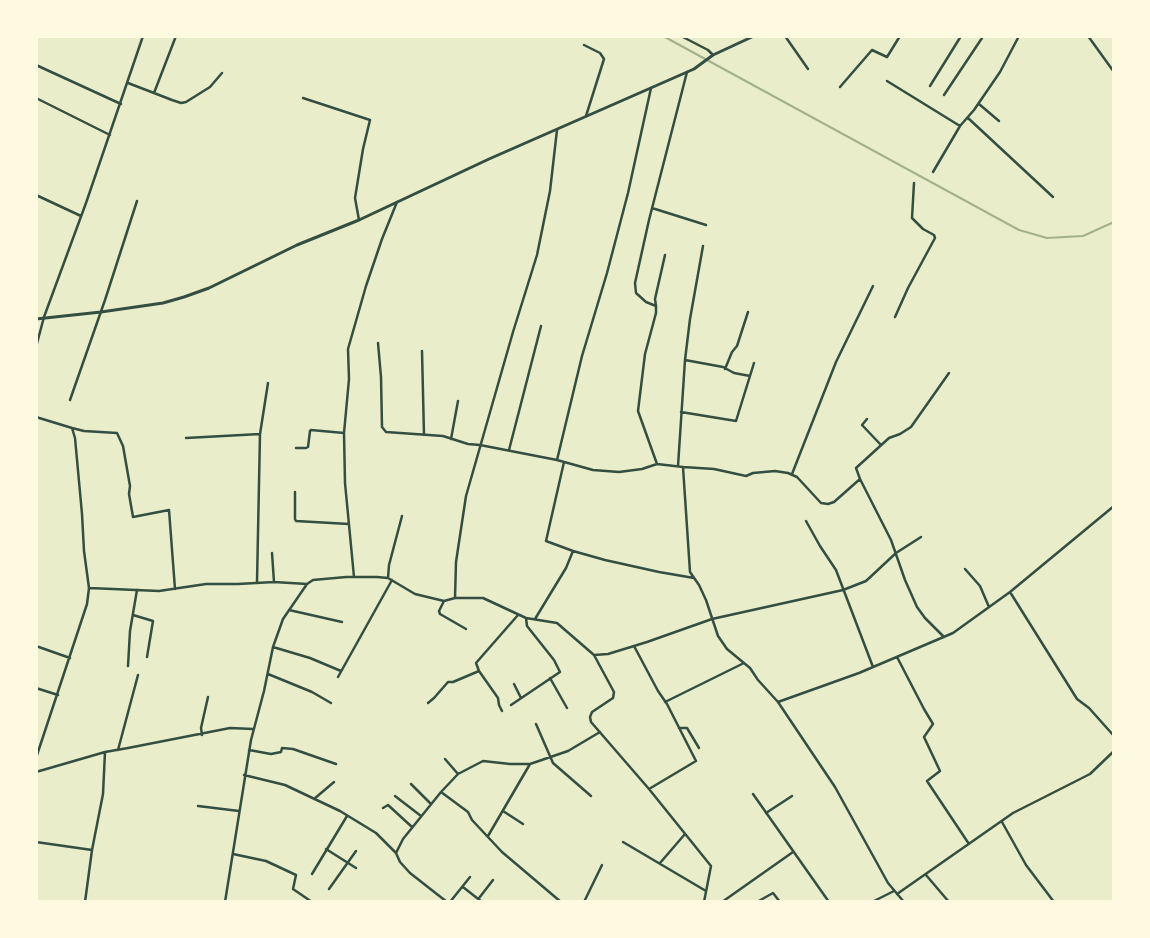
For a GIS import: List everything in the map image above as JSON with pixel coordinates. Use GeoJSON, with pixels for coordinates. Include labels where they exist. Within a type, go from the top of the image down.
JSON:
{"type":"FeatureCollection","features":[{"type":"Feature","properties":{"kind":"main road"},"geometry":{"type":"LineString","coordinates":[[36,319],[163,303],[184,298],[210,288],[297,245],[359,220],[489,159],[687,72],[712,56],[754,36]]}},
{"type":"Feature","properties":{"kind":"street"},"geometry":{"type":"LineString","coordinates":[[36,348],[44,318],[110,135],[143,36]]}},
{"type":"Feature","properties":{"kind":"street"},"geometry":{"type":"LineString","coordinates":[[154,93],[176,36]]}},
{"type":"Feature","properties":{"kind":"street"},"geometry":{"type":"LineString","coordinates":[[681,36],[708,50],[712,56]]}},
{"type":"Feature","properties":{"kind":"street"},"geometry":{"type":"LineString","coordinates":[[786,36],[808,69]]}},
{"type":"Feature","properties":{"kind":"street"},"geometry":{"type":"LineString","coordinates":[[840,87],[872,50],[887,57],[900,36]]}},
{"type":"Feature","properties":{"kind":"street"},"geometry":{"type":"LineString","coordinates":[[930,86],[961,36]]}},
{"type":"Feature","properties":{"kind":"street"},"geometry":{"type":"LineString","coordinates":[[933,172],[960,126],[979,104],[1000,72],[1019,36]]}},
{"type":"Feature","properties":{"kind":"street"},"geometry":{"type":"LineString","coordinates":[[1088,36],[1114,72]]}},
{"type":"Feature","properties":{"kind":"street"},"geometry":{"type":"LineString","coordinates":[[944,95],[982,37]]}},
{"type":"Feature","properties":{"kind":"street"},"geometry":{"type":"LineString","coordinates":[[584,45],[600,52],[604,59],[586,117]]}},
{"type":"Feature","properties":{"kind":"street"},"geometry":{"type":"LineString","coordinates":[[36,65],[120,104]]}},
{"type":"Feature","properties":{"kind":"street"},"geometry":{"type":"LineString","coordinates":[[656,306],[646,302],[636,294],[635,283],[687,72]]}},
{"type":"Feature","properties":{"kind":"street"},"geometry":{"type":"LineString","coordinates":[[128,83],[181,103],[186,102],[210,87],[222,73]]}},
{"type":"Feature","properties":{"kind":"street"},"geometry":{"type":"LineString","coordinates":[[887,81],[960,126]]}},
{"type":"Feature","properties":{"kind":"street"},"geometry":{"type":"LineString","coordinates":[[557,460],[582,356],[607,273],[628,193],[652,87]]}},
{"type":"Feature","properties":{"kind":"street"},"geometry":{"type":"LineString","coordinates":[[36,98],[110,135]]}},
{"type":"Feature","properties":{"kind":"street"},"geometry":{"type":"LineString","coordinates":[[302,98],[370,120],[363,149],[356,198],[359,220]]}},
{"type":"Feature","properties":{"kind":"street"},"geometry":{"type":"LineString","coordinates":[[979,104],[999,121]]}},
{"type":"Feature","properties":{"kind":"street"},"geometry":{"type":"LineString","coordinates":[[968,118],[1053,197]]}},
{"type":"Feature","properties":{"kind":"street"},"geometry":{"type":"LineString","coordinates":[[455,598],[456,562],[466,496],[537,255],[550,191],[557,130]]}},
{"type":"Feature","properties":{"kind":"street"},"geometry":{"type":"LineString","coordinates":[[895,317],[908,288],[935,238],[934,235],[923,229],[912,218],[914,183]]}},
{"type":"Feature","properties":{"kind":"street"},"geometry":{"type":"LineString","coordinates":[[36,195],[81,216]]}},
{"type":"Feature","properties":{"kind":"street"},"geometry":{"type":"LineString","coordinates":[[70,400],[137,201]]}},
{"type":"Feature","properties":{"kind":"street"},"geometry":{"type":"LineString","coordinates":[[354,577],[345,483],[344,433],[349,379],[348,349],[382,238],[397,202]]}},
{"type":"Feature","properties":{"kind":"street"},"geometry":{"type":"LineString","coordinates":[[652,208],[706,225]]}},
{"type":"Feature","properties":{"kind":"street"},"geometry":{"type":"LineString","coordinates":[[678,466],[685,360],[703,246]]}},
{"type":"Feature","properties":{"kind":"street"},"geometry":{"type":"LineString","coordinates":[[657,464],[638,410],[646,354],[656,313],[655,299],[665,255]]}},
{"type":"Feature","properties":{"kind":"street"},"geometry":{"type":"LineString","coordinates":[[792,474],[836,362],[873,286]]}},
{"type":"Feature","properties":{"kind":"street"},"geometry":{"type":"LineString","coordinates":[[726,368],[732,352],[737,346],[748,312]]}},
{"type":"Feature","properties":{"kind":"street"},"geometry":{"type":"LineString","coordinates":[[509,450],[541,326]]}},
{"type":"Feature","properties":{"kind":"street"},"geometry":{"type":"LineString","coordinates":[[378,343],[382,427],[386,432],[443,436],[468,444],[557,460],[592,470],[619,472],[642,469],[657,464],[714,469],[746,476],[753,473],[774,471],[792,474],[797,477],[821,503],[828,504],[834,502],[860,479]]}},
{"type":"Feature","properties":{"kind":"street"},"geometry":{"type":"LineString","coordinates":[[422,351],[424,434]]}},
{"type":"Feature","properties":{"kind":"street"},"geometry":{"type":"LineString","coordinates":[[685,360],[726,368],[734,374],[750,376]]}},
{"type":"Feature","properties":{"kind":"street"},"geometry":{"type":"LineString","coordinates":[[681,412],[736,421],[754,363]]}},
{"type":"Feature","properties":{"kind":"street"},"geometry":{"type":"LineString","coordinates":[[944,637],[925,618],[918,607],[904,580],[891,540],[856,468],[889,438],[911,427],[949,373]]}},
{"type":"Feature","properties":{"kind":"street"},"geometry":{"type":"LineString","coordinates":[[256,582],[260,434],[268,383]]}},
{"type":"Feature","properties":{"kind":"street"},"geometry":{"type":"LineString","coordinates":[[452,439],[458,401]]}},
{"type":"Feature","properties":{"kind":"street"},"geometry":{"type":"LineString","coordinates":[[36,417],[84,431],[117,433],[124,454],[130,486],[129,494],[132,517],[168,510],[175,589]]}},
{"type":"Feature","properties":{"kind":"street"},"geometry":{"type":"LineString","coordinates":[[867,419],[862,425],[881,445]]}},
{"type":"Feature","properties":{"kind":"street"},"geometry":{"type":"LineString","coordinates":[[36,758],[87,604],[89,588],[72,428]]}},
{"type":"Feature","properties":{"kind":"street"},"geometry":{"type":"LineString","coordinates":[[296,448],[308,447],[311,430],[344,433]]}},
{"type":"Feature","properties":{"kind":"street"},"geometry":{"type":"LineString","coordinates":[[186,438],[260,434]]}},
{"type":"Feature","properties":{"kind":"street"},"geometry":{"type":"LineString","coordinates":[[564,462],[546,541],[573,551],[659,572],[694,578]]}},
{"type":"Feature","properties":{"kind":"street"},"geometry":{"type":"LineString","coordinates":[[683,467],[690,572],[702,593],[718,636],[727,649],[744,663],[778,702],[835,787],[883,875],[904,902]]}},
{"type":"Feature","properties":{"kind":"street"},"geometry":{"type":"LineString","coordinates":[[295,492],[296,521],[349,524]]}},
{"type":"Feature","properties":{"kind":"street"},"geometry":{"type":"LineString","coordinates":[[778,702],[873,667],[953,633],[1010,592],[1114,506]]}},
{"type":"Feature","properties":{"kind":"street"},"geometry":{"type":"LineString","coordinates":[[388,578],[389,565],[402,516]]}},
{"type":"Feature","properties":{"kind":"street"},"geometry":{"type":"LineString","coordinates":[[806,521],[836,570],[873,667]]}},
{"type":"Feature","properties":{"kind":"street"},"geometry":{"type":"LineString","coordinates":[[594,654],[608,654],[712,620],[843,590],[866,581],[896,553],[921,537]]}},
{"type":"Feature","properties":{"kind":"street"},"geometry":{"type":"LineString","coordinates":[[535,619],[566,568],[573,551]]}},
{"type":"Feature","properties":{"kind":"street"},"geometry":{"type":"LineString","coordinates":[[272,552],[274,582]]}},
{"type":"Feature","properties":{"kind":"street"},"geometry":{"type":"LineString","coordinates":[[966,569],[980,586],[989,607]]}},
{"type":"Feature","properties":{"kind":"street"},"geometry":{"type":"LineString","coordinates":[[225,902],[249,750],[283,618],[307,584],[313,580],[354,577],[388,578],[415,594],[444,601],[455,598],[483,598],[526,618],[556,623],[594,654],[614,692],[613,698],[592,712],[591,722],[649,789],[711,866],[704,902]]}},
{"type":"Feature","properties":{"kind":"street"},"geometry":{"type":"LineString","coordinates":[[338,677],[392,580]]}},
{"type":"Feature","properties":{"kind":"street"},"geometry":{"type":"LineString","coordinates":[[89,588],[159,591],[206,584],[256,582],[307,584]]}},
{"type":"Feature","properties":{"kind":"street"},"geometry":{"type":"LineString","coordinates":[[128,666],[137,590]]}},
{"type":"Feature","properties":{"kind":"street"},"geometry":{"type":"LineString","coordinates":[[1010,592],[1077,699],[1089,708],[1114,736]]}},
{"type":"Feature","properties":{"kind":"street"},"geometry":{"type":"LineString","coordinates":[[444,601],[439,611],[440,614],[466,628]]}},
{"type":"Feature","properties":{"kind":"street"},"geometry":{"type":"LineString","coordinates":[[289,610],[342,622]]}},
{"type":"Feature","properties":{"kind":"street"},"geometry":{"type":"LineString","coordinates":[[133,615],[153,621],[147,657]]}},
{"type":"Feature","properties":{"kind":"street"},"geometry":{"type":"LineString","coordinates":[[502,711],[498,698],[479,671],[476,663],[518,615]]}},
{"type":"Feature","properties":{"kind":"street"},"geometry":{"type":"LineString","coordinates":[[510,705],[560,672],[554,660],[531,631],[526,618]]}},
{"type":"Feature","properties":{"kind":"street"},"geometry":{"type":"LineString","coordinates":[[36,646],[70,658]]}},
{"type":"Feature","properties":{"kind":"street"},"geometry":{"type":"LineString","coordinates":[[634,646],[696,762],[649,789]]}},
{"type":"Feature","properties":{"kind":"street"},"geometry":{"type":"LineString","coordinates":[[274,647],[310,658],[341,671]]}},
{"type":"Feature","properties":{"kind":"street"},"geometry":{"type":"LineString","coordinates":[[897,656],[911,686],[933,724],[924,737],[940,771],[926,781],[969,844]]}},
{"type":"Feature","properties":{"kind":"street"},"geometry":{"type":"LineString","coordinates":[[665,702],[744,663]]}},
{"type":"Feature","properties":{"kind":"street"},"geometry":{"type":"LineString","coordinates":[[428,703],[448,682],[453,682],[479,671]]}},
{"type":"Feature","properties":{"kind":"street"},"geometry":{"type":"LineString","coordinates":[[268,674],[312,692],[331,703]]}},
{"type":"Feature","properties":{"kind":"street"},"geometry":{"type":"LineString","coordinates":[[118,750],[138,675]]}},
{"type":"Feature","properties":{"kind":"street"},"geometry":{"type":"LineString","coordinates":[[550,678],[566,708]]}},
{"type":"Feature","properties":{"kind":"street"},"geometry":{"type":"LineString","coordinates":[[514,684],[521,698]]}},
{"type":"Feature","properties":{"kind":"street"},"geometry":{"type":"LineString","coordinates":[[36,688],[58,695]]}},
{"type":"Feature","properties":{"kind":"street"},"geometry":{"type":"LineString","coordinates":[[202,735],[201,728],[208,697]]}},
{"type":"Feature","properties":{"kind":"street"},"geometry":{"type":"LineString","coordinates":[[536,724],[549,758],[591,796]]}},
{"type":"Feature","properties":{"kind":"street"},"geometry":{"type":"LineString","coordinates":[[36,772],[105,752],[202,735],[230,728],[254,729]]}},
{"type":"Feature","properties":{"kind":"street"},"geometry":{"type":"LineString","coordinates":[[679,728],[687,728],[699,748]]}},
{"type":"Feature","properties":{"kind":"street"},"geometry":{"type":"LineString","coordinates":[[396,853],[412,827],[430,804],[458,774],[483,761],[530,764],[568,751],[600,732]]}},
{"type":"Feature","properties":{"kind":"street"},"geometry":{"type":"LineString","coordinates":[[36,740],[41,742]]}},
{"type":"Feature","properties":{"kind":"street"},"geometry":{"type":"LineString","coordinates":[[249,750],[271,754],[281,752],[282,748],[293,749],[336,764]]}},
{"type":"Feature","properties":{"kind":"street"},"geometry":{"type":"LineString","coordinates":[[85,902],[92,850],[103,794],[105,752]]}},
{"type":"Feature","properties":{"kind":"street"},"geometry":{"type":"LineString","coordinates":[[897,894],[1014,814],[1090,774],[1114,752]]}},
{"type":"Feature","properties":{"kind":"street"},"geometry":{"type":"LineString","coordinates":[[445,759],[458,774]]}},
{"type":"Feature","properties":{"kind":"street"},"geometry":{"type":"LineString","coordinates":[[487,836],[504,811],[530,764]]}},
{"type":"Feature","properties":{"kind":"street"},"geometry":{"type":"LineString","coordinates":[[244,775],[285,785],[348,816],[376,833],[396,853],[400,862],[410,873],[449,902],[470,877]]}},
{"type":"Feature","properties":{"kind":"street"},"geometry":{"type":"LineString","coordinates":[[314,799],[334,782]]}},
{"type":"Feature","properties":{"kind":"street"},"geometry":{"type":"LineString","coordinates":[[411,784],[430,804]]}},
{"type":"Feature","properties":{"kind":"street"},"geometry":{"type":"LineString","coordinates":[[441,792],[468,812],[472,820],[502,852],[561,902]]}},
{"type":"Feature","properties":{"kind":"street"},"geometry":{"type":"LineString","coordinates":[[754,794],[828,902]]}},
{"type":"Feature","properties":{"kind":"street"},"geometry":{"type":"LineString","coordinates":[[395,796],[421,816]]}},
{"type":"Feature","properties":{"kind":"street"},"geometry":{"type":"LineString","coordinates":[[766,813],[792,796]]}},
{"type":"Feature","properties":{"kind":"street"},"geometry":{"type":"LineString","coordinates":[[383,808],[388,805],[412,827]]}},
{"type":"Feature","properties":{"kind":"street"},"geometry":{"type":"LineString","coordinates":[[198,806],[239,810]]}},
{"type":"Feature","properties":{"kind":"street"},"geometry":{"type":"LineString","coordinates":[[504,811],[523,824]]}},
{"type":"Feature","properties":{"kind":"street"},"geometry":{"type":"LineString","coordinates":[[312,874],[348,816]]}},
{"type":"Feature","properties":{"kind":"street"},"geometry":{"type":"LineString","coordinates":[[1002,822],[1026,865],[1054,902]]}},
{"type":"Feature","properties":{"kind":"street"},"geometry":{"type":"LineString","coordinates":[[660,863],[686,834]]}},
{"type":"Feature","properties":{"kind":"street"},"geometry":{"type":"LineString","coordinates":[[36,842],[92,850]]}},
{"type":"Feature","properties":{"kind":"street"},"geometry":{"type":"LineString","coordinates":[[623,842],[706,891]]}},
{"type":"Feature","properties":{"kind":"street"},"geometry":{"type":"LineString","coordinates":[[326,849],[356,868]]}},
{"type":"Feature","properties":{"kind":"street"},"geometry":{"type":"LineString","coordinates":[[329,889],[356,851]]}},
{"type":"Feature","properties":{"kind":"street"},"geometry":{"type":"LineString","coordinates":[[722,902],[794,852]]}},
{"type":"Feature","properties":{"kind":"street"},"geometry":{"type":"LineString","coordinates":[[233,854],[266,861],[296,875],[293,889],[312,902]]}},
{"type":"Feature","properties":{"kind":"street"},"geometry":{"type":"LineString","coordinates":[[584,902],[602,865]]}},
{"type":"Feature","properties":{"kind":"street"},"geometry":{"type":"LineString","coordinates":[[926,875],[949,902]]}},
{"type":"Feature","properties":{"kind":"street"},"geometry":{"type":"LineString","coordinates":[[477,900],[493,880]]}},
{"type":"Feature","properties":{"kind":"street"},"geometry":{"type":"LineString","coordinates":[[462,887],[482,902]]}},
{"type":"Feature","properties":{"kind":"street"},"geometry":{"type":"LineString","coordinates":[[872,902],[894,891]]}},
{"type":"Feature","properties":{"kind":"street"},"geometry":{"type":"LineString","coordinates":[[757,902],[773,893],[780,902]]}},
{"type":"Feature","properties":{"kind":"waterway"},"geometry":{"type":"LineString","coordinates":[[663,36],[1019,230],[1047,238],[1083,236],[1114,222]]}}]}
